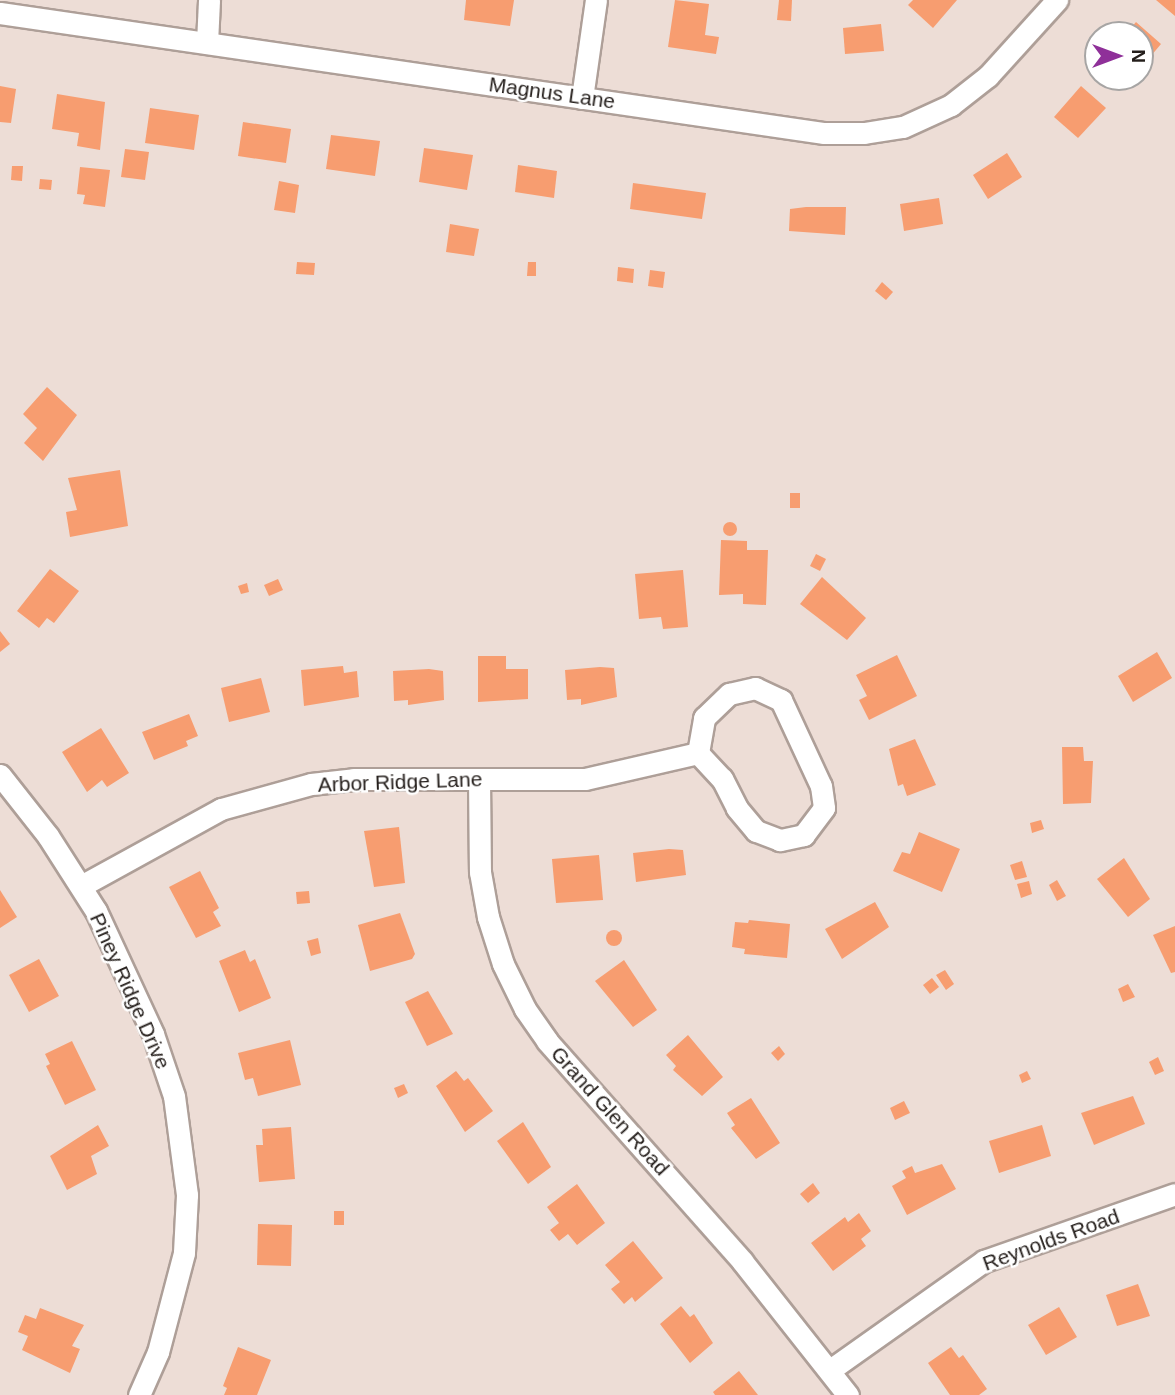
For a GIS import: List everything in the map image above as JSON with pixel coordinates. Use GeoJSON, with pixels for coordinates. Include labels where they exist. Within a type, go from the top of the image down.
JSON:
{"type":"FeatureCollection","features":[{"type":"Feature","properties":{"kind":"street"},"geometry":{"type":"LineString","coordinates":[[207,43],[209,0]]}},
{"type":"Feature","properties":{"kind":"street"},"geometry":{"type":"LineString","coordinates":[[583,98],[596,0]]}},
{"type":"Feature","properties":{"kind":"street","name":"Magnus Lane"},"geometry":{"type":"LineString","coordinates":[[0,13],[824,132],[883,131],[929,118],[951,105],[988,76],[1057,0]]}},
{"type":"Feature","properties":{"kind":"street"},"geometry":{"type":"LineString","coordinates":[[755,688],[780,700],[821,786],[824,808],[804,835],[780,840],[756,831],[737,808],[722,779],[698,753],[704,718],[729,694],[755,688]]}},
{"type":"Feature","properties":{"kind":"street","name":"Arbor Ridge Lane"},"geometry":{"type":"LineString","coordinates":[[81,886],[180,828],[263,795],[354,779],[585,779],[698,753]]}},
{"type":"Feature","properties":{"kind":"street","name":"Piney Ridge Drive"},"geometry":{"type":"LineString","coordinates":[[0,775],[81,886],[120,957],[153,1034],[174,1096],[184,1145],[184,1253],[158,1352],[139,1395]]}},
{"type":"Feature","properties":{"kind":"street","name":"Grand Glen Road"},"geometry":{"type":"LineString","coordinates":[[479,779],[480,872],[488,917],[503,964],[525,1009],[547,1041],[742,1261],[848,1395]]}},
{"type":"Feature","properties":{"kind":"street","name":"Reynolds Road"},"geometry":{"type":"LineString","coordinates":[[830,1370],[984,1261],[1175,1194]]}},
{"type":"Feature","properties":{"kind":"building"},"geometry":{"type":"Polygon","coordinates":[[[466,0],[514,0],[510,26],[464,20],[466,0]]]}},
{"type":"Feature","properties":{"kind":"building"},"geometry":{"type":"Polygon","coordinates":[[[675,0],[709,4],[705,35],[719,37],[716,54],[668,47],[675,0]]]}},
{"type":"Feature","properties":{"kind":"building"},"geometry":{"type":"Polygon","coordinates":[[[779,0],[792,0],[791,21],[777,20],[779,0]]]}},
{"type":"Feature","properties":{"kind":"building"},"geometry":{"type":"Polygon","coordinates":[[[913,0],[957,0],[933,28],[908,5],[913,0]]]}},
{"type":"Feature","properties":{"kind":"building"},"geometry":{"type":"Polygon","coordinates":[[[1156,0],[1175,0],[1175,16],[1156,0]]]}},
{"type":"Feature","properties":{"kind":"building"},"geometry":{"type":"Polygon","coordinates":[[[881,24],[884,51],[845,54],[843,28],[881,24]]]}},
{"type":"Feature","properties":{"kind":"building"},"geometry":{"type":"Polygon","coordinates":[[[1154,38],[1161,44],[1154,52],[1154,38]]]}},
{"type":"Feature","properties":{"kind":"building"},"geometry":{"type":"Polygon","coordinates":[[[0,86],[16,89],[11,123],[0,122],[0,86]]]}},
{"type":"Feature","properties":{"kind":"building"},"geometry":{"type":"Polygon","coordinates":[[[1081,86],[1106,108],[1078,138],[1054,117],[1081,86]]]}},
{"type":"Feature","properties":{"kind":"building"},"geometry":{"type":"Polygon","coordinates":[[[57,94],[105,102],[100,150],[77,146],[79,133],[52,129],[57,94]]]}},
{"type":"Feature","properties":{"kind":"building"},"geometry":{"type":"Polygon","coordinates":[[[150,108],[199,115],[194,150],[145,143],[150,108]]]}},
{"type":"Feature","properties":{"kind":"building"},"geometry":{"type":"Polygon","coordinates":[[[243,122],[291,129],[286,163],[238,156],[243,122]]]}},
{"type":"Feature","properties":{"kind":"building"},"geometry":{"type":"Polygon","coordinates":[[[331,135],[380,141],[375,176],[326,169],[331,135]]]}},
{"type":"Feature","properties":{"kind":"building"},"geometry":{"type":"Polygon","coordinates":[[[424,148],[473,155],[467,190],[419,182],[424,148]]]}},
{"type":"Feature","properties":{"kind":"building"},"geometry":{"type":"Polygon","coordinates":[[[125,149],[149,152],[145,180],[121,177],[125,149]]]}},
{"type":"Feature","properties":{"kind":"building"},"geometry":{"type":"Polygon","coordinates":[[[1007,153],[1022,177],[988,199],[973,175],[1007,153]]]}},
{"type":"Feature","properties":{"kind":"building"},"geometry":{"type":"Polygon","coordinates":[[[518,165],[557,171],[554,198],[515,192],[518,165]]]}},
{"type":"Feature","properties":{"kind":"building"},"geometry":{"type":"Polygon","coordinates":[[[12,166],[23,166],[22,181],[11,180],[12,166]]]}},
{"type":"Feature","properties":{"kind":"building"},"geometry":{"type":"Polygon","coordinates":[[[80,167],[110,170],[105,207],[83,204],[85,195],[77,194],[80,167]]]}},
{"type":"Feature","properties":{"kind":"building"},"geometry":{"type":"Polygon","coordinates":[[[40,179],[52,180],[51,190],[39,189],[40,179]]]}},
{"type":"Feature","properties":{"kind":"building"},"geometry":{"type":"Polygon","coordinates":[[[279,181],[299,185],[295,213],[274,210],[279,181]]]}},
{"type":"Feature","properties":{"kind":"building"},"geometry":{"type":"Polygon","coordinates":[[[633,183],[706,193],[702,219],[630,209],[633,183]]]}},
{"type":"Feature","properties":{"kind":"building"},"geometry":{"type":"Polygon","coordinates":[[[939,198],[943,224],[904,231],[900,204],[939,198]]]}},
{"type":"Feature","properties":{"kind":"building"},"geometry":{"type":"Polygon","coordinates":[[[846,207],[845,235],[789,231],[790,209],[846,207]]]}},
{"type":"Feature","properties":{"kind":"building"},"geometry":{"type":"Polygon","coordinates":[[[450,224],[479,229],[474,256],[446,252],[450,224]]]}},
{"type":"Feature","properties":{"kind":"building"},"geometry":{"type":"Polygon","coordinates":[[[297,262],[315,263],[314,275],[296,274],[297,262]]]}},
{"type":"Feature","properties":{"kind":"building"},"geometry":{"type":"Polygon","coordinates":[[[528,262],[536,262],[536,276],[527,276],[528,262]]]}},
{"type":"Feature","properties":{"kind":"building"},"geometry":{"type":"Polygon","coordinates":[[[618,267],[634,269],[633,283],[617,281],[618,267]]]}},
{"type":"Feature","properties":{"kind":"building"},"geometry":{"type":"Polygon","coordinates":[[[650,270],[665,272],[663,288],[648,286],[650,270]]]}},
{"type":"Feature","properties":{"kind":"building"},"geometry":{"type":"Polygon","coordinates":[[[882,282],[893,292],[886,300],[875,291],[882,282]]]}},
{"type":"Feature","properties":{"kind":"building"},"geometry":{"type":"Polygon","coordinates":[[[47,387],[77,415],[43,461],[24,443],[37,428],[23,414],[47,387]]]}},
{"type":"Feature","properties":{"kind":"building"},"geometry":{"type":"Polygon","coordinates":[[[120,470],[128,526],[70,537],[66,512],[77,510],[68,478],[120,470]]]}},
{"type":"Feature","properties":{"kind":"building"},"geometry":{"type":"Polygon","coordinates":[[[790,493],[800,493],[800,508],[790,508],[790,493]]]}},
{"type":"Feature","properties":{"kind":"building"},"geometry":{"type":"Polygon","coordinates":[[[730,522],[735,524],[735,534],[730,536],[725,534],[723,529],[725,524],[730,522]]]}},
{"type":"Feature","properties":{"kind":"building"},"geometry":{"type":"Polygon","coordinates":[[[721,540],[747,541],[747,550],[768,550],[766,605],[743,604],[743,594],[719,595],[721,540]]]}},
{"type":"Feature","properties":{"kind":"building"},"geometry":{"type":"Polygon","coordinates":[[[816,554],[826,559],[820,571],[810,566],[816,554]]]}},
{"type":"Feature","properties":{"kind":"building"},"geometry":{"type":"Polygon","coordinates":[[[50,569],[79,591],[54,623],[47,618],[39,628],[17,611],[50,569]]]}},
{"type":"Feature","properties":{"kind":"building"},"geometry":{"type":"Polygon","coordinates":[[[683,570],[688,627],[663,629],[661,617],[639,619],[635,574],[683,570]]]}},
{"type":"Feature","properties":{"kind":"building"},"geometry":{"type":"Polygon","coordinates":[[[822,577],[866,618],[847,640],[800,604],[822,577]]]}},
{"type":"Feature","properties":{"kind":"building"},"geometry":{"type":"Polygon","coordinates":[[[278,579],[283,590],[269,596],[264,585],[278,579]]]}},
{"type":"Feature","properties":{"kind":"building"},"geometry":{"type":"Polygon","coordinates":[[[247,583],[249,592],[241,594],[238,586],[247,583]]]}},
{"type":"Feature","properties":{"kind":"building"},"geometry":{"type":"Polygon","coordinates":[[[0,631],[10,644],[0,652],[0,631]]]}},
{"type":"Feature","properties":{"kind":"building"},"geometry":{"type":"Polygon","coordinates":[[[1157,652],[1172,678],[1133,702],[1118,676],[1157,652]]]}},
{"type":"Feature","properties":{"kind":"building"},"geometry":{"type":"Polygon","coordinates":[[[897,655],[917,696],[869,720],[859,700],[867,696],[856,675],[897,655]]]}},
{"type":"Feature","properties":{"kind":"building"},"geometry":{"type":"Polygon","coordinates":[[[478,656],[506,656],[506,669],[528,669],[528,699],[478,702],[478,656]]]}},
{"type":"Feature","properties":{"kind":"building"},"geometry":{"type":"Polygon","coordinates":[[[343,666],[344,673],[357,671],[359,697],[304,706],[301,670],[343,666]]]}},
{"type":"Feature","properties":{"kind":"building"},"geometry":{"type":"Polygon","coordinates":[[[614,668],[617,697],[581,705],[581,699],[567,700],[565,670],[614,668]]]}},
{"type":"Feature","properties":{"kind":"building"},"geometry":{"type":"Polygon","coordinates":[[[393,671],[443,671],[444,700],[408,705],[408,700],[394,701],[393,671]]]}},
{"type":"Feature","properties":{"kind":"building"},"geometry":{"type":"Polygon","coordinates":[[[261,678],[270,712],[229,722],[221,688],[261,678]]]}},
{"type":"Feature","properties":{"kind":"building"},"geometry":{"type":"Polygon","coordinates":[[[189,714],[198,736],[186,741],[188,746],[154,760],[142,732],[189,714]]]}},
{"type":"Feature","properties":{"kind":"building"},"geometry":{"type":"Polygon","coordinates":[[[101,728],[129,773],[107,787],[102,780],[87,792],[62,752],[101,728]]]}},
{"type":"Feature","properties":{"kind":"building"},"geometry":{"type":"Polygon","coordinates":[[[915,739],[936,785],[907,796],[903,784],[898,786],[889,749],[915,739]]]}},
{"type":"Feature","properties":{"kind":"building"},"geometry":{"type":"Polygon","coordinates":[[[1062,747],[1083,747],[1084,761],[1093,761],[1091,803],[1063,804],[1062,747]]]}},
{"type":"Feature","properties":{"kind":"building"},"geometry":{"type":"Polygon","coordinates":[[[1041,820],[1044,829],[1032,833],[1030,823],[1041,820]]]}},
{"type":"Feature","properties":{"kind":"building"},"geometry":{"type":"Polygon","coordinates":[[[399,827],[405,883],[374,887],[364,831],[399,827]]]}},
{"type":"Feature","properties":{"kind":"building"},"geometry":{"type":"Polygon","coordinates":[[[919,832],[960,849],[942,892],[893,871],[902,852],[910,854],[919,832]]]}},
{"type":"Feature","properties":{"kind":"building"},"geometry":{"type":"Polygon","coordinates":[[[683,850],[686,875],[636,882],[633,853],[683,850]]]}},
{"type":"Feature","properties":{"kind":"building"},"geometry":{"type":"Polygon","coordinates":[[[599,855],[603,900],[556,903],[552,859],[599,855]]]}},
{"type":"Feature","properties":{"kind":"building"},"geometry":{"type":"Polygon","coordinates":[[[1124,858],[1150,899],[1128,917],[1097,879],[1124,858]]]}},
{"type":"Feature","properties":{"kind":"building"},"geometry":{"type":"Polygon","coordinates":[[[1022,861],[1027,877],[1015,880],[1010,865],[1022,861]]]}},
{"type":"Feature","properties":{"kind":"building"},"geometry":{"type":"Polygon","coordinates":[[[200,871],[219,908],[213,912],[221,926],[196,938],[169,887],[200,871]]]}},
{"type":"Feature","properties":{"kind":"building"},"geometry":{"type":"Polygon","coordinates":[[[1057,880],[1066,896],[1057,901],[1049,885],[1057,880]]]}},
{"type":"Feature","properties":{"kind":"building"},"geometry":{"type":"Polygon","coordinates":[[[1029,881],[1032,894],[1021,898],[1017,884],[1029,881]]]}},
{"type":"Feature","properties":{"kind":"building"},"geometry":{"type":"Polygon","coordinates":[[[0,890],[17,917],[0,928],[0,890]]]}},
{"type":"Feature","properties":{"kind":"building"},"geometry":{"type":"Polygon","coordinates":[[[309,891],[310,903],[297,904],[296,892],[309,891]]]}},
{"type":"Feature","properties":{"kind":"building"},"geometry":{"type":"Polygon","coordinates":[[[875,902],[889,927],[842,959],[825,929],[875,902]]]}},
{"type":"Feature","properties":{"kind":"building"},"geometry":{"type":"Polygon","coordinates":[[[400,913],[415,954],[412,959],[370,971],[358,925],[400,913]]]}},
{"type":"Feature","properties":{"kind":"building"},"geometry":{"type":"Polygon","coordinates":[[[749,920],[790,924],[787,958],[744,954],[745,949],[732,947],[735,922],[748,923],[749,920]]]}},
{"type":"Feature","properties":{"kind":"building"},"geometry":{"type":"Polygon","coordinates":[[[1175,926],[1175,972],[1171,973],[1153,935],[1175,926]]]}},
{"type":"Feature","properties":{"kind":"building"},"geometry":{"type":"Polygon","coordinates":[[[614,930],[622,938],[614,946],[606,938],[614,930]]]}},
{"type":"Feature","properties":{"kind":"building"},"geometry":{"type":"Polygon","coordinates":[[[318,938],[321,953],[311,956],[307,941],[318,938]]]}},
{"type":"Feature","properties":{"kind":"building"},"geometry":{"type":"Polygon","coordinates":[[[245,950],[250,962],[255,959],[271,998],[239,1012],[219,961],[245,950]]]}},
{"type":"Feature","properties":{"kind":"building"},"geometry":{"type":"Polygon","coordinates":[[[39,959],[59,996],[29,1012],[9,975],[39,959]]]}},
{"type":"Feature","properties":{"kind":"building"},"geometry":{"type":"Polygon","coordinates":[[[624,960],[657,1010],[633,1027],[595,981],[624,960]]]}},
{"type":"Feature","properties":{"kind":"building"},"geometry":{"type":"Polygon","coordinates":[[[945,970],[954,984],[946,990],[936,975],[945,970]]]}},
{"type":"Feature","properties":{"kind":"building"},"geometry":{"type":"Polygon","coordinates":[[[932,978],[939,987],[930,994],[923,985],[932,978]]]}},
{"type":"Feature","properties":{"kind":"building"},"geometry":{"type":"Polygon","coordinates":[[[1128,984],[1135,997],[1123,1002],[1118,989],[1128,984]]]}},
{"type":"Feature","properties":{"kind":"building"},"geometry":{"type":"Polygon","coordinates":[[[428,991],[453,1034],[427,1046],[405,1002],[428,991]]]}},
{"type":"Feature","properties":{"kind":"building"},"geometry":{"type":"Polygon","coordinates":[[[688,1035],[723,1077],[702,1096],[673,1070],[676,1066],[666,1055],[688,1035]]]}},
{"type":"Feature","properties":{"kind":"building"},"geometry":{"type":"Polygon","coordinates":[[[290,1040],[301,1085],[258,1096],[253,1078],[245,1080],[238,1053],[290,1040]]]}},
{"type":"Feature","properties":{"kind":"building"},"geometry":{"type":"Polygon","coordinates":[[[72,1041],[96,1090],[65,1105],[46,1066],[50,1064],[45,1054],[72,1041]]]}},
{"type":"Feature","properties":{"kind":"building"},"geometry":{"type":"Polygon","coordinates":[[[779,1046],[785,1054],[778,1061],[771,1053],[779,1046]]]}},
{"type":"Feature","properties":{"kind":"building"},"geometry":{"type":"Polygon","coordinates":[[[1158,1057],[1164,1071],[1155,1075],[1149,1062],[1158,1057]]]}},
{"type":"Feature","properties":{"kind":"building"},"geometry":{"type":"Polygon","coordinates":[[[456,1071],[464,1081],[468,1078],[493,1111],[465,1132],[436,1086],[456,1071]]]}},
{"type":"Feature","properties":{"kind":"building"},"geometry":{"type":"Polygon","coordinates":[[[1027,1071],[1031,1079],[1022,1083],[1019,1075],[1027,1071]]]}},
{"type":"Feature","properties":{"kind":"building"},"geometry":{"type":"Polygon","coordinates":[[[404,1084],[408,1093],[398,1098],[394,1088],[404,1084]]]}},
{"type":"Feature","properties":{"kind":"building"},"geometry":{"type":"Polygon","coordinates":[[[1133,1096],[1145,1124],[1094,1145],[1081,1113],[1133,1096]]]}},
{"type":"Feature","properties":{"kind":"building"},"geometry":{"type":"Polygon","coordinates":[[[751,1098],[780,1143],[756,1159],[731,1128],[735,1125],[727,1113],[751,1098]]]}},
{"type":"Feature","properties":{"kind":"building"},"geometry":{"type":"Polygon","coordinates":[[[904,1101],[910,1113],[895,1120],[890,1108],[904,1101]]]}},
{"type":"Feature","properties":{"kind":"building"},"geometry":{"type":"Polygon","coordinates":[[[523,1122],[551,1167],[528,1184],[497,1141],[523,1122]]]}},
{"type":"Feature","properties":{"kind":"building"},"geometry":{"type":"Polygon","coordinates":[[[98,1125],[109,1146],[91,1156],[97,1174],[67,1190],[50,1156],[98,1125]]]}},
{"type":"Feature","properties":{"kind":"building"},"geometry":{"type":"Polygon","coordinates":[[[1042,1125],[1051,1156],[999,1173],[989,1141],[1042,1125]]]}},
{"type":"Feature","properties":{"kind":"building"},"geometry":{"type":"Polygon","coordinates":[[[291,1127],[295,1179],[259,1182],[256,1145],[263,1145],[262,1129],[291,1127]]]}},
{"type":"Feature","properties":{"kind":"building"},"geometry":{"type":"Polygon","coordinates":[[[942,1164],[956,1189],[907,1215],[892,1186],[906,1178],[902,1171],[912,1166],[915,1173],[942,1164]]]}},
{"type":"Feature","properties":{"kind":"building"},"geometry":{"type":"Polygon","coordinates":[[[813,1183],[820,1193],[808,1203],[800,1194],[813,1183]]]}},
{"type":"Feature","properties":{"kind":"building"},"geometry":{"type":"Polygon","coordinates":[[[577,1184],[605,1223],[577,1245],[568,1234],[559,1241],[550,1230],[559,1223],[547,1207],[577,1184]]]}},
{"type":"Feature","properties":{"kind":"building"},"geometry":{"type":"Polygon","coordinates":[[[334,1211],[344,1211],[344,1225],[334,1225],[334,1211]]]}},
{"type":"Feature","properties":{"kind":"building"},"geometry":{"type":"Polygon","coordinates":[[[859,1213],[871,1231],[861,1239],[866,1246],[833,1271],[811,1243],[845,1217],[848,1222],[859,1213]]]}},
{"type":"Feature","properties":{"kind":"building"},"geometry":{"type":"Polygon","coordinates":[[[258,1224],[292,1225],[291,1266],[257,1265],[258,1224]]]}},
{"type":"Feature","properties":{"kind":"building"},"geometry":{"type":"Polygon","coordinates":[[[633,1241],[663,1278],[635,1302],[632,1297],[624,1304],[611,1289],[620,1282],[605,1265],[633,1241]]]}},
{"type":"Feature","properties":{"kind":"building"},"geometry":{"type":"Polygon","coordinates":[[[1138,1284],[1150,1316],[1117,1326],[1106,1295],[1138,1284]]]}},
{"type":"Feature","properties":{"kind":"building"},"geometry":{"type":"Polygon","coordinates":[[[681,1306],[690,1317],[694,1314],[713,1343],[690,1363],[660,1324],[681,1306]]]}},
{"type":"Feature","properties":{"kind":"building"},"geometry":{"type":"Polygon","coordinates":[[[1059,1307],[1077,1337],[1046,1355],[1028,1325],[1059,1307]]]}},
{"type":"Feature","properties":{"kind":"building"},"geometry":{"type":"Polygon","coordinates":[[[40,1308],[84,1325],[72,1346],[80,1349],[70,1373],[22,1350],[28,1336],[18,1332],[25,1315],[36,1319],[40,1308]]]}},
{"type":"Feature","properties":{"kind":"building"},"geometry":{"type":"Polygon","coordinates":[[[238,1347],[271,1360],[257,1395],[224,1395],[227,1388],[223,1386],[238,1347]]]}},
{"type":"Feature","properties":{"kind":"building"},"geometry":{"type":"Polygon","coordinates":[[[951,1347],[959,1358],[963,1355],[987,1389],[979,1395],[950,1395],[928,1363],[951,1347]]]}},
{"type":"Feature","properties":{"kind":"building"},"geometry":{"type":"Polygon","coordinates":[[[739,1371],[758,1395],[715,1395],[713,1392],[739,1371]]]}}]}
